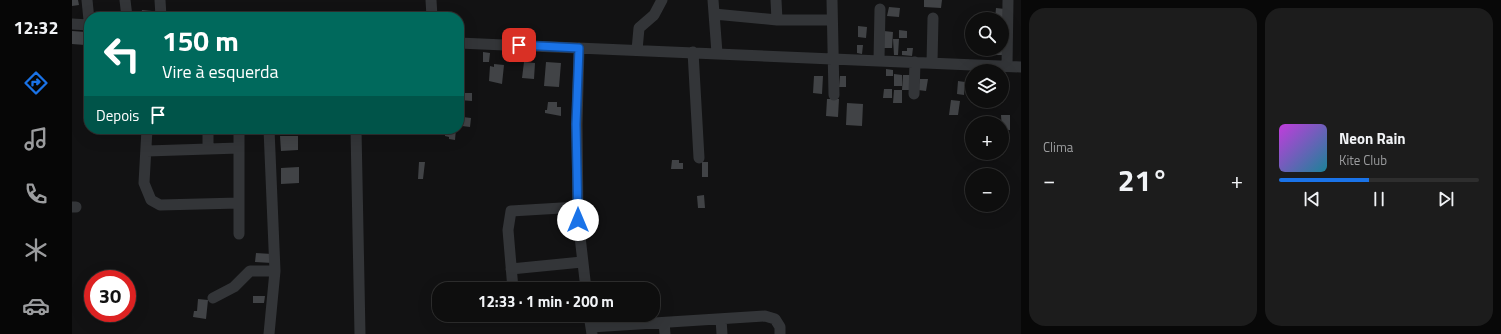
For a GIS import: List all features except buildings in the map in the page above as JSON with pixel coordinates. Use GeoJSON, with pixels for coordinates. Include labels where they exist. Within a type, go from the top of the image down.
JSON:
{"type":"FeatureCollection","features":[{"type":"Feature","properties":{"kind":"street"},"geometry":{"type":"LineString","coordinates":[[87,0],[88,12]]}},
{"type":"Feature","properties":{"kind":"street"},"geometry":{"type":"LineString","coordinates":[[125,0],[126,12]]}},
{"type":"Feature","properties":{"kind":"street"},"geometry":{"type":"LineString","coordinates":[[160,0],[161,12]]}},
{"type":"Feature","properties":{"kind":"street"},"geometry":{"type":"LineString","coordinates":[[430,0],[431,12]]}},
{"type":"Feature","properties":{"kind":"street"},"geometry":{"type":"LineString","coordinates":[[637,50],[639,28],[654,15],[662,0]]}},
{"type":"Feature","properties":{"kind":"street"},"geometry":{"type":"LineString","coordinates":[[713,0],[717,53]]}},
{"type":"Feature","properties":{"kind":"street"},"geometry":{"type":"LineString","coordinates":[[776,0],[776,20]]}},
{"type":"Feature","properties":{"kind":"street"},"geometry":{"type":"LineString","coordinates":[[832,0],[831,20],[834,95]]}},
{"type":"Feature","properties":{"kind":"street"},"geometry":{"type":"LineString","coordinates":[[1007,64],[1008,0]]}},
{"type":"Feature","properties":{"kind":"street"},"geometry":{"type":"LineString","coordinates":[[879,60],[880,9]]}},
{"type":"Feature","properties":{"kind":"street"},"geometry":{"type":"LineString","coordinates":[[714,14],[776,20],[831,20]]}},
{"type":"Feature","properties":{"kind":"street"},"geometry":{"type":"LineString","coordinates":[[932,63],[933,18]]}},
{"type":"Feature","properties":{"kind":"street"},"geometry":{"type":"LineString","coordinates":[[72,24],[84,25]]}},
{"type":"Feature","properties":{"kind":"street"},"geometry":{"type":"LineString","coordinates":[[464,42],[965,64]]}},
{"type":"Feature","properties":{"kind":"street"},"geometry":{"type":"LineString","coordinates":[[579,48],[576,124],[578,207],[585,282]]}},
{"type":"Feature","properties":{"kind":"street"},"geometry":{"type":"LineString","coordinates":[[693,52],[699,158]]}},
{"type":"Feature","properties":{"kind":"street"},"geometry":{"type":"LineString","coordinates":[[914,94],[915,62]]}},
{"type":"Feature","properties":{"kind":"street"},"geometry":{"type":"LineString","coordinates":[[1009,66],[1021,67]]}},
{"type":"Feature","properties":{"kind":"street"},"geometry":{"type":"LineString","coordinates":[[147,134],[144,183],[151,200],[160,205],[239,203]]}},
{"type":"Feature","properties":{"kind":"street"},"geometry":{"type":"LineString","coordinates":[[208,134],[208,149]]}},
{"type":"Feature","properties":{"kind":"street"},"geometry":{"type":"LineString","coordinates":[[239,134],[239,234]]}},
{"type":"Feature","properties":{"kind":"street"},"geometry":{"type":"LineString","coordinates":[[269,134],[275,271],[269,334]]}},
{"type":"Feature","properties":{"kind":"street"},"geometry":{"type":"LineString","coordinates":[[356,134],[360,334]]}},
{"type":"Feature","properties":{"kind":"street"},"geometry":{"type":"LineString","coordinates":[[147,152],[239,148]]}},
{"type":"Feature","properties":{"kind":"street"},"geometry":{"type":"LineString","coordinates":[[512,282],[508,230],[511,211],[578,207]]}},
{"type":"Feature","properties":{"kind":"street"},"geometry":{"type":"LineString","coordinates":[[511,269],[582,262]]}},
{"type":"Feature","properties":{"kind":"street"},"geometry":{"type":"LineString","coordinates":[[213,298],[234,287],[250,271],[275,271]]}},
{"type":"Feature","properties":{"kind":"street"},"geometry":{"type":"LineString","coordinates":[[592,330],[665,328],[721,320],[765,316],[776,319],[780,327],[780,334]]}},
{"type":"Feature","properties":{"kind":"street"},"geometry":{"type":"LineString","coordinates":[[721,320],[722,334]]}},
{"type":"Feature","properties":{"kind":"route"},"geometry":{"type":"LineString","coordinates":[[519,45],[579,48],[576,124],[578,220]]}}]}
